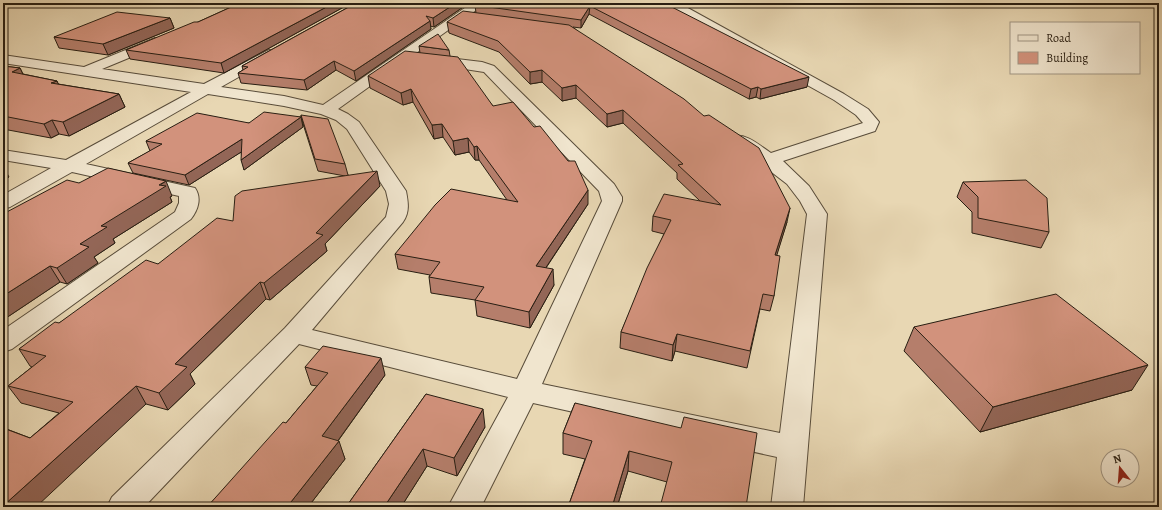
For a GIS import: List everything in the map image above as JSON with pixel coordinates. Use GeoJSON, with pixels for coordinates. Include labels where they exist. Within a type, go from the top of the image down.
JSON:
{"type":"FeatureCollection","features":[{"type":"Feature","properties":{"kind":"street"},"geometry":{"type":"LineString","coordinates":[[326,110],[480,3]]}},
{"type":"Feature","properties":{"kind":"street"},"geometry":{"type":"LineString","coordinates":[[654,3],[668,5],[682,10],[839,97],[862,112],[871,122],[869,127],[769,160]]}},
{"type":"Feature","properties":{"kind":"street"},"geometry":{"type":"LineString","coordinates":[[462,16],[492,20]]}},
{"type":"Feature","properties":{"kind":"street"},"geometry":{"type":"LineString","coordinates":[[84,72],[170,36]]}},
{"type":"Feature","properties":{"kind":"street"},"geometry":{"type":"LineString","coordinates":[[3,203],[280,48]]}},
{"type":"Feature","properties":{"kind":"street"},"geometry":{"type":"LineString","coordinates":[[404,56],[482,66],[489,69],[607,188],[612,197],[612,201],[525,391],[464,507]]}},
{"type":"Feature","properties":{"kind":"street"},"geometry":{"type":"LineString","coordinates":[[3,60],[284,101],[326,110],[342,117],[353,126],[396,191],[399,204],[396,218],[294,334],[123,507]]}},
{"type":"Feature","properties":{"kind":"street"},"geometry":{"type":"LineString","coordinates":[[723,129],[793,177],[807,194],[817,214],[787,507]]}},
{"type":"Feature","properties":{"kind":"street"},"geometry":{"type":"LineString","coordinates":[[3,155],[69,166],[188,192],[190,198],[184,216],[3,343]]}},
{"type":"Feature","properties":{"kind":"street"},"geometry":{"type":"LineString","coordinates":[[294,334],[525,391],[792,448]]}},
{"type":"Feature","properties":{"kind":"building"},"geometry":{"type":"Polygon","coordinates":[[[240,3],[334,3],[221,63],[126,50],[194,22],[198,22],[240,3]]]}},
{"type":"Feature","properties":{"kind":"building"},"geometry":{"type":"Polygon","coordinates":[[[356,3],[456,3],[433,18],[426,16],[430,21],[354,71],[334,61],[304,80],[238,73],[248,67],[242,66],[356,3]]]}},
{"type":"Feature","properties":{"kind":"building"},"geometry":{"type":"Polygon","coordinates":[[[477,3],[664,3],[809,77],[761,89],[758,87],[751,89],[590,6],[581,20],[475,5],[477,3]]]}},
{"type":"Feature","properties":{"kind":"building"},"geometry":{"type":"Polygon","coordinates":[[[463,11],[569,25],[684,99],[704,116],[709,115],[759,148],[790,208],[775,255],[780,256],[774,296],[763,294],[750,351],[677,334],[673,345],[621,332],[647,268],[671,220],[653,216],[664,194],[721,205],[678,165],[683,164],[623,110],[607,114],[576,85],[562,88],[542,70],[530,72],[498,41],[447,22],[463,11]]]}},
{"type":"Feature","properties":{"kind":"building"},"geometry":{"type":"Polygon","coordinates":[[[117,12],[170,18],[103,44],[54,37],[117,12]]]}},
{"type":"Feature","properties":{"kind":"building"},"geometry":{"type":"Polygon","coordinates":[[[438,34],[449,50],[419,46],[438,34]]]}},
{"type":"Feature","properties":{"kind":"building"},"geometry":{"type":"Polygon","coordinates":[[[405,51],[458,57],[493,106],[513,102],[534,127],[540,126],[568,161],[575,161],[588,190],[536,266],[553,269],[529,312],[475,300],[484,287],[429,277],[440,262],[395,254],[435,205],[451,189],[518,202],[477,146],[474,147],[468,138],[453,141],[442,124],[432,125],[411,89],[401,93],[368,76],[405,51]]]}},
{"type":"Feature","properties":{"kind":"building"},"geometry":{"type":"Polygon","coordinates":[[[3,66],[20,68],[12,72],[57,81],[51,83],[119,94],[63,122],[52,120],[44,124],[3,116],[3,66]]]}},
{"type":"Feature","properties":{"kind":"building"},"geometry":{"type":"Polygon","coordinates":[[[264,112],[301,117],[241,160],[242,139],[185,175],[128,163],[162,144],[146,141],[197,113],[249,123],[264,112]]]}},
{"type":"Feature","properties":{"kind":"building"},"geometry":{"type":"Polygon","coordinates":[[[301,115],[328,119],[345,164],[315,159],[301,115]]]}},
{"type":"Feature","properties":{"kind":"building"},"geometry":{"type":"Polygon","coordinates":[[[108,168],[166,181],[159,185],[166,186],[101,226],[107,227],[80,244],[89,247],[57,268],[50,266],[3,296],[3,214],[67,180],[79,183],[108,168]]]}},
{"type":"Feature","properties":{"kind":"building"},"geometry":{"type":"Polygon","coordinates":[[[377,171],[316,233],[323,235],[264,283],[260,282],[175,364],[187,367],[159,393],[136,386],[3,506],[3,428],[30,438],[73,402],[8,386],[46,356],[19,349],[55,322],[59,323],[146,260],[158,264],[217,218],[233,221],[235,196],[242,191],[377,171]]]}},
{"type":"Feature","properties":{"kind":"building"},"geometry":{"type":"Polygon","coordinates":[[[1026,180],[1047,198],[1049,232],[978,218],[978,197],[963,182],[1026,180]]]}},
{"type":"Feature","properties":{"kind":"building"},"geometry":{"type":"Polygon","coordinates":[[[1056,294],[1148,365],[993,407],[914,327],[1056,294]]]}},
{"type":"Feature","properties":{"kind":"building"},"geometry":{"type":"Polygon","coordinates":[[[323,346],[381,358],[322,436],[339,441],[287,507],[207,507],[283,422],[286,423],[328,373],[305,367],[323,346]]]}},
{"type":"Feature","properties":{"kind":"building"},"geometry":{"type":"Polygon","coordinates":[[[426,394],[483,409],[454,458],[423,449],[384,507],[346,507],[426,394]]]}},
{"type":"Feature","properties":{"kind":"building"},"geometry":{"type":"Polygon","coordinates":[[[575,403],[681,428],[684,417],[757,433],[746,507],[660,507],[672,462],[629,451],[612,507],[568,507],[592,441],[563,433],[575,403]]]}}]}
